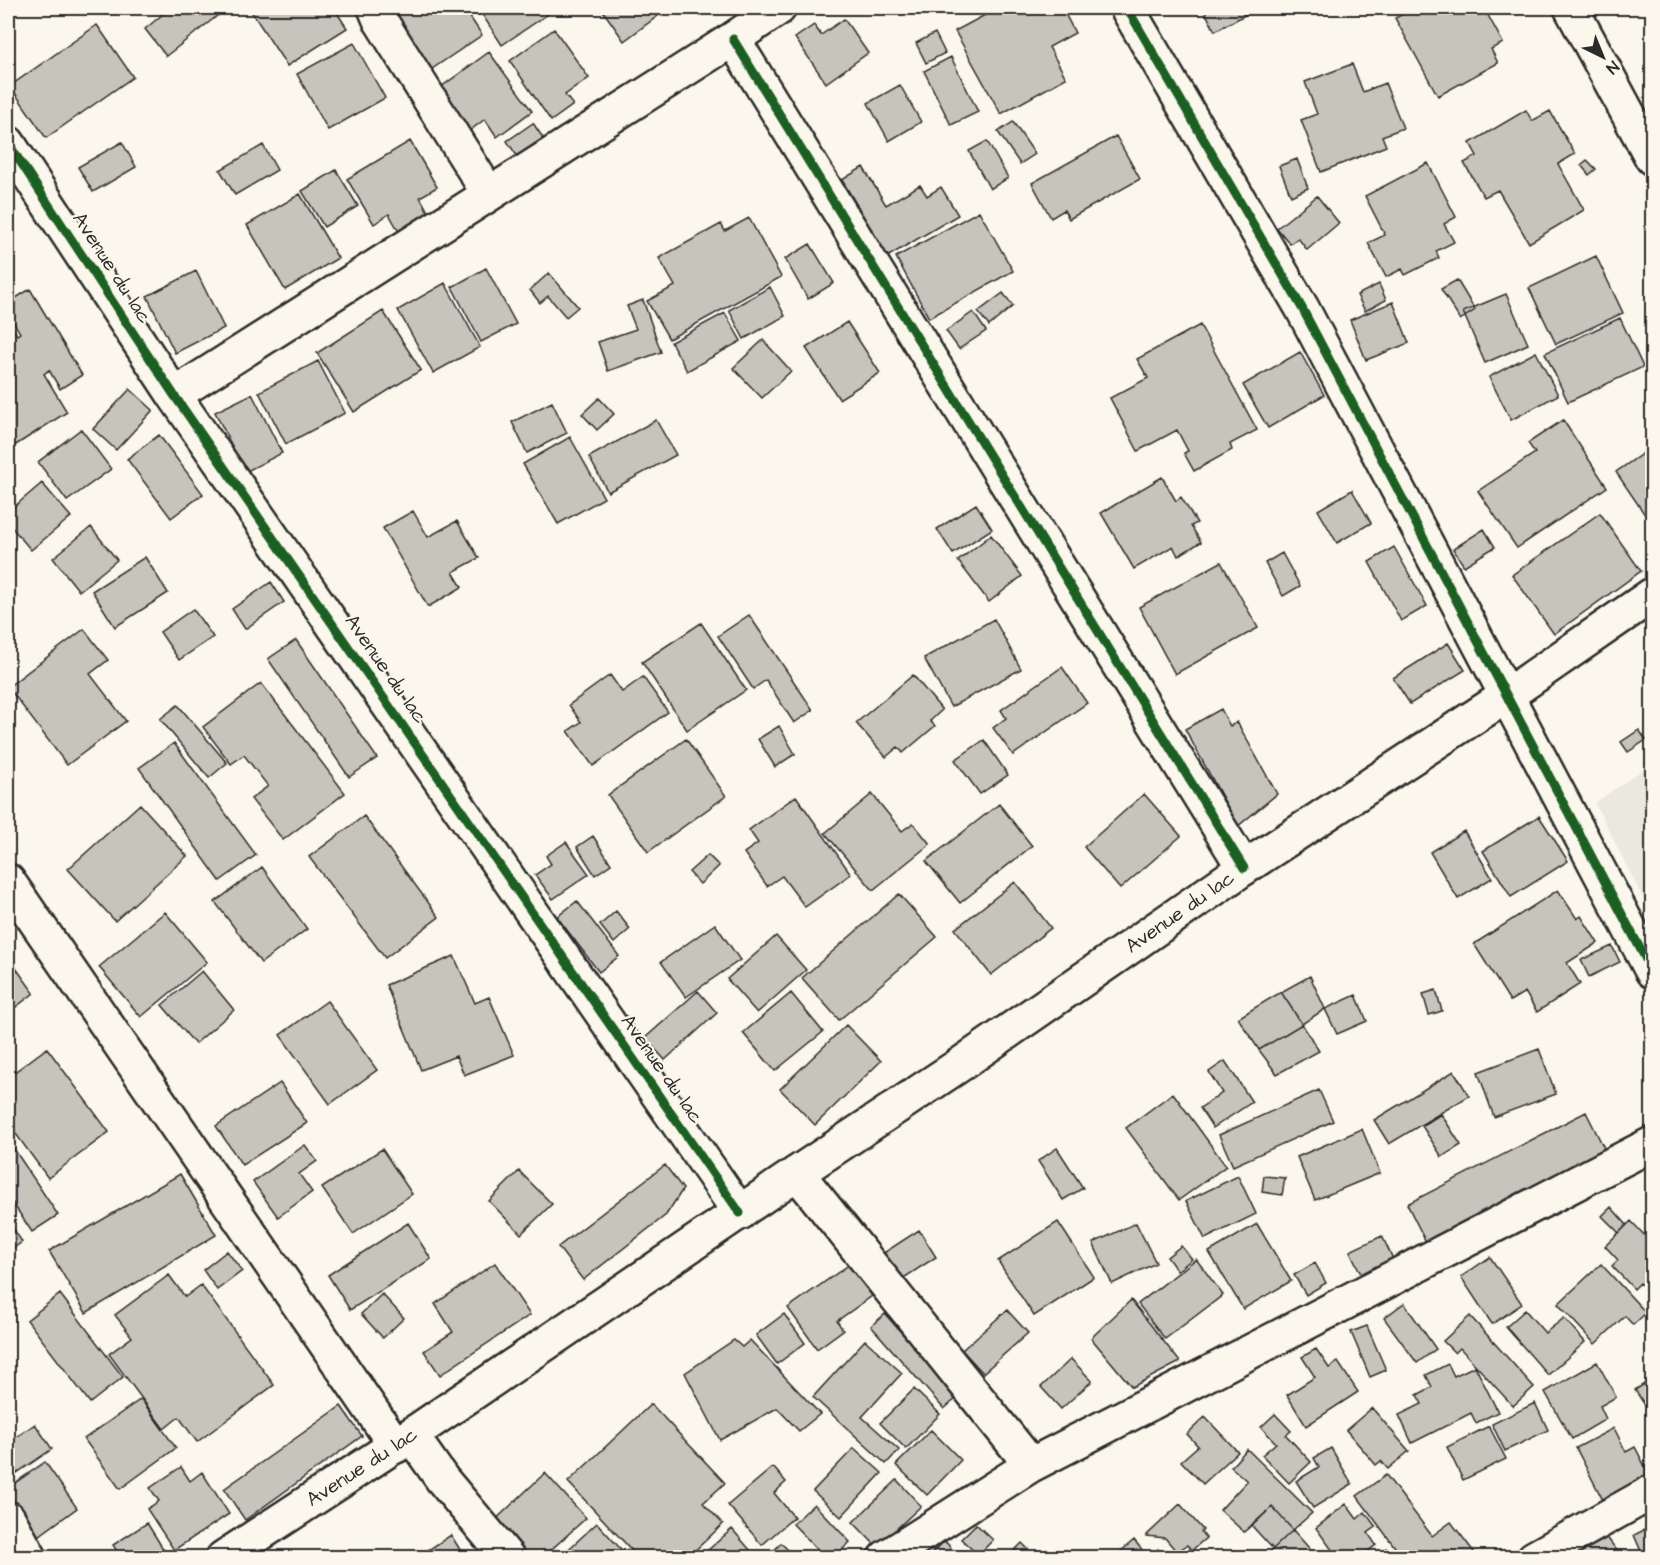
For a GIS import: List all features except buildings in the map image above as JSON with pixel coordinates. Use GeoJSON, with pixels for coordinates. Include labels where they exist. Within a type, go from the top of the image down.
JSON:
{"type":"FeatureCollection","features":[{"type":"Feature","properties":{"kind":"street"},"geometry":{"type":"LineString","coordinates":[[375,8],[380,20],[489,195]]}},
{"type":"Feature","properties":{"kind":"street"},"geometry":{"type":"LineString","coordinates":[[174,395],[779,8]]}},
{"type":"Feature","properties":{"kind":"street"},"geometry":{"type":"LineString","coordinates":[[1127,8],[1302,308],[1653,971]]}},
{"type":"Feature","properties":{"kind":"street"},"geometry":{"type":"LineString","coordinates":[[1571,8],[1645,121],[1653,158]]}},
{"type":"Feature","properties":{"kind":"street"},"geometry":{"type":"LineString","coordinates":[[733,39],[1244,868]]}},
{"type":"Feature","properties":{"kind":"street","name":"Avenue du lac"},"geometry":{"type":"LineString","coordinates":[[8,143],[174,395],[740,1213]]}},
{"type":"Feature","properties":{"kind":"street","name":"Avenue du lac"},"geometry":{"type":"LineString","coordinates":[[223,1557],[404,1440],[961,1064],[1244,868],[1506,696],[1653,595]]}},
{"type":"Feature","properties":{"kind":"street"},"geometry":{"type":"LineString","coordinates":[[8,881],[404,1440],[442,1479],[508,1557]]}},
{"type":"Feature","properties":{"kind":"street"},"geometry":{"type":"LineString","coordinates":[[885,1557],[1031,1464],[1653,1144]]}},
{"type":"Feature","properties":{"kind":"street"},"geometry":{"type":"LineString","coordinates":[[797,1173],[1031,1464]]}},
{"type":"Feature","properties":{"kind":"street"},"geometry":{"type":"LineString","coordinates":[[1534,1557],[1653,1492]]}},
{"type":"Feature","properties":{"kind":"street"},"geometry":{"type":"LineString","coordinates":[[8,1518],[30,1557]]}},
{"type":"Feature","properties":{"kind":"shaded area"},"geometry":{"type":"Polygon","coordinates":[[[1652,763],[1652,916],[1595,803],[1652,763]]]}},
{"type":"Feature","properties":{"kind":"cycle path"},"geometry":{"type":"LineString","coordinates":[[1127,8],[1302,308],[1652,971]]}},
{"type":"Feature","properties":{"kind":"cycle path"},"geometry":{"type":"LineString","coordinates":[[733,39],[1244,868]]}},
{"type":"Feature","properties":{"kind":"cycle path"},"geometry":{"type":"LineString","coordinates":[[8,143],[174,395],[740,1213]]}}]}
